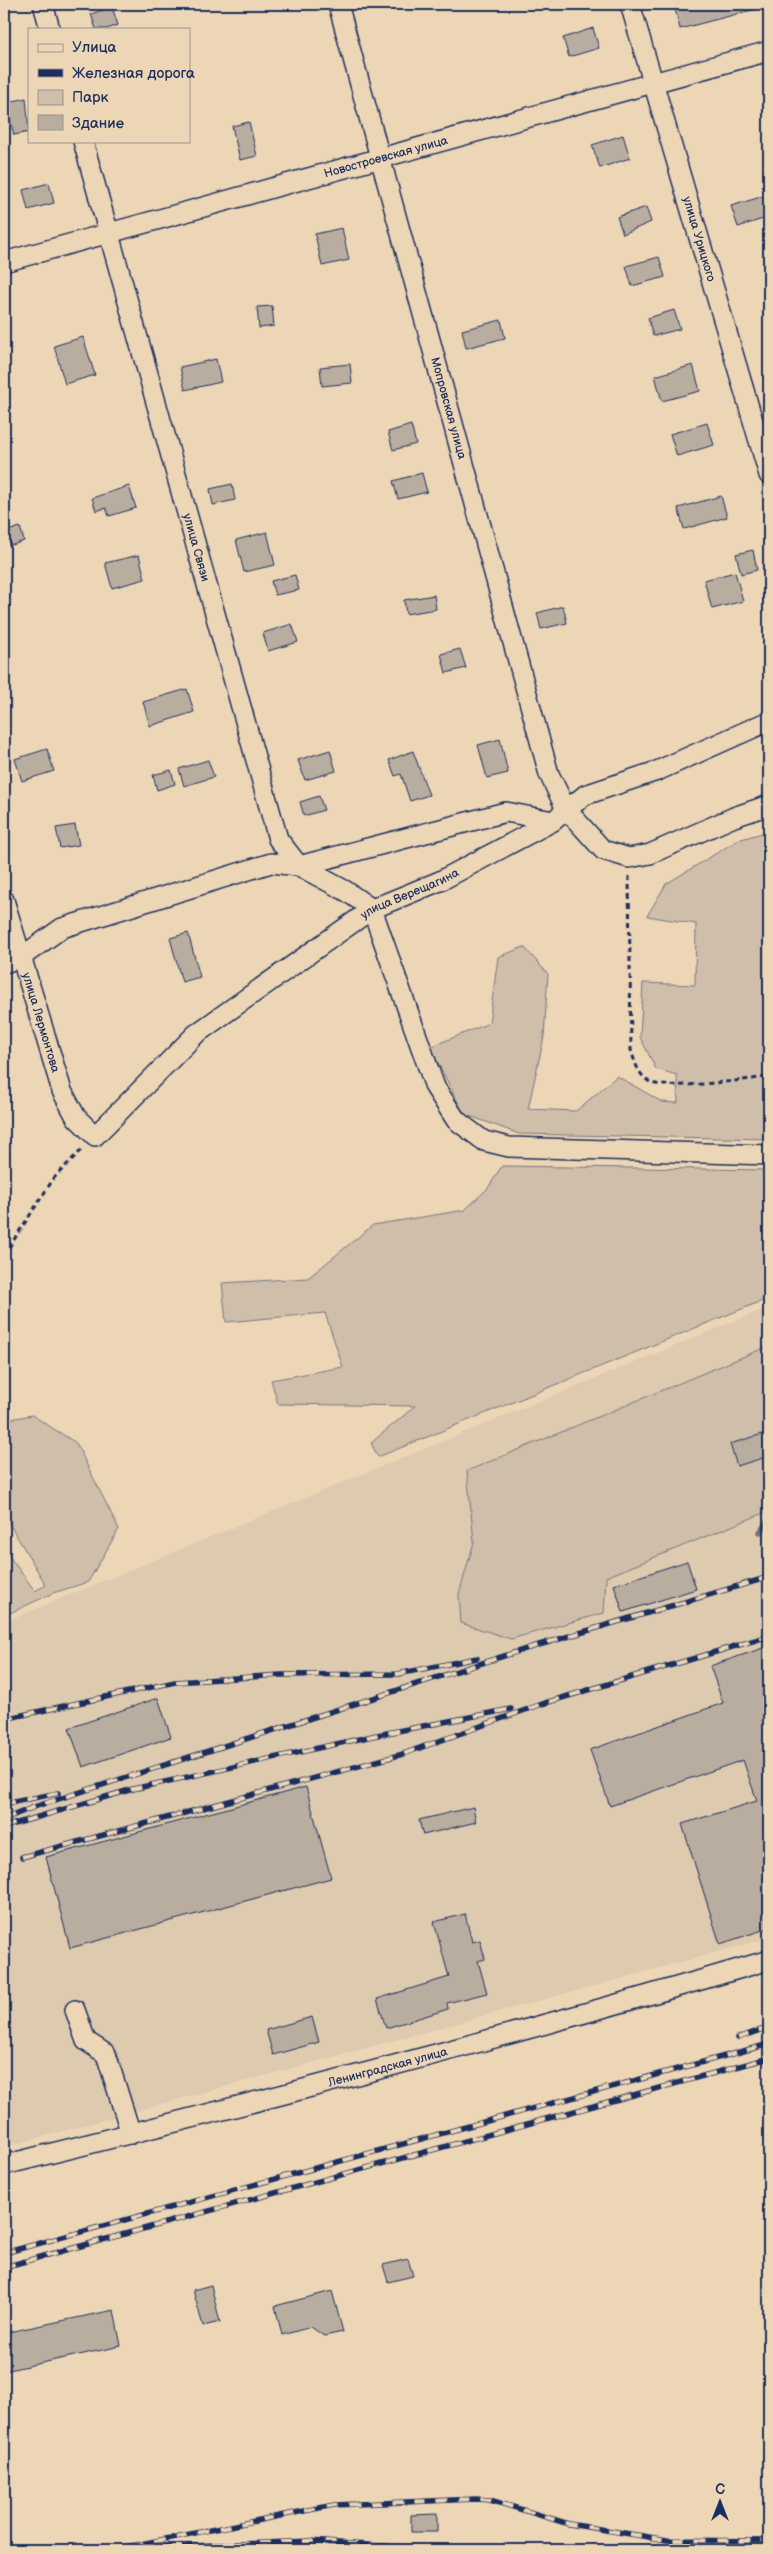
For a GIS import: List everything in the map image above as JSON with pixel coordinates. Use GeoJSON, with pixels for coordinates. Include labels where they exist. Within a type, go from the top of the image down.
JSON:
{"type":"FeatureCollection","features":[{"type":"Feature","properties":{"kind":"street"},"geometry":{"type":"LineString","coordinates":[[43,4],[50,28]]}},
{"type":"Feature","properties":{"kind":"street","name":"Мопровская улица"},"geometry":{"type":"LineString","coordinates":[[338,4],[559,815],[603,850],[629,858]]}},
{"type":"Feature","properties":{"kind":"street","name":"улица Урицкого"},"geometry":{"type":"LineString","coordinates":[[630,4],[769,474]]}},
{"type":"Feature","properties":{"kind":"street","name":"Новостроевская улица"},"geometry":{"type":"LineString","coordinates":[[4,262],[769,51]]}},
{"type":"Feature","properties":{"kind":"street","name":"улица Связи"},"geometry":{"type":"LineString","coordinates":[[83,142],[278,839],[299,866],[346,891],[372,909]]}},
{"type":"Feature","properties":{"kind":"street","name":"улица Верещагина"},"geometry":{"type":"LineString","coordinates":[[95,1136],[196,1034],[372,909],[440,881],[559,815],[585,795],[657,771],[769,721]]}},
{"type":"Feature","properties":{"kind":"street"},"geometry":{"type":"LineString","coordinates":[[629,858],[650,854],[734,817],[769,805]]}},
{"type":"Feature","properties":{"kind":"street"},"geometry":{"type":"LineString","coordinates":[[12,960],[62,928],[271,864],[299,866],[506,812],[559,815]]}},
{"type":"Feature","properties":{"kind":"street","name":"улица Лермонтова"},"geometry":{"type":"LineString","coordinates":[[4,900],[12,960],[62,1091],[76,1117],[95,1136]]}},
{"type":"Feature","properties":{"kind":"street"},"geometry":{"type":"LineString","coordinates":[[372,909],[435,1087],[456,1120],[484,1141],[509,1147],[769,1155]]}},
{"type":"Feature","properties":{"kind":"street","name":"Ленинградская улица"},"geometry":{"type":"LineString","coordinates":[[4,2165],[131,2134],[657,1993],[769,1960]]}},
{"type":"Feature","properties":{"kind":"street"},"geometry":{"type":"LineString","coordinates":[[75,2010],[86,2041],[106,2054],[131,2134]]}},
{"type":"Feature","properties":{"kind":"path"},"geometry":{"type":"LineString","coordinates":[[629,858],[631,1050],[636,1068],[651,1083],[676,1085],[769,1077]]}},
{"type":"Feature","properties":{"kind":"path"},"geometry":{"type":"LineString","coordinates":[[4,1255],[54,1178],[95,1136]]}},
{"type":"Feature","properties":{"kind":"shaded area"},"geometry":{"type":"Polygon","coordinates":[[[769,1307],[769,1938],[4,2147],[4,1622],[769,1307]]]}},
{"type":"Feature","properties":{"kind":"green space"},"geometry":{"type":"Polygon","coordinates":[[[769,831],[769,1139],[519,1134],[464,1114],[430,1047],[489,1023],[498,957],[524,947],[548,974],[544,1037],[528,1109],[576,1111],[617,1076],[662,1102],[678,1103],[677,1075],[656,1069],[640,1037],[643,983],[695,985],[696,924],[647,916],[666,884],[738,840],[769,831]]]}},
{"type":"Feature","properties":{"kind":"green space"},"geometry":{"type":"Polygon","coordinates":[[[502,1166],[769,1170],[769,1298],[378,1457],[371,1443],[415,1406],[278,1404],[271,1380],[343,1367],[325,1313],[226,1322],[222,1283],[308,1278],[373,1225],[465,1210],[488,1188],[502,1166]]]}},
{"type":"Feature","properties":{"kind":"green space"},"geometry":{"type":"Polygon","coordinates":[[[769,1346],[769,1511],[606,1577],[604,1613],[511,1639],[461,1623],[459,1594],[474,1542],[467,1471],[769,1346]]]}},
{"type":"Feature","properties":{"kind":"green space"},"geometry":{"type":"Polygon","coordinates":[[[32,1415],[76,1443],[119,1529],[88,1582],[53,1593],[4,1616],[4,1549],[35,1591],[46,1585],[4,1515],[4,1420],[32,1415]]]}},
{"type":"Feature","properties":{"kind":"building"},"geometry":{"type":"Polygon","coordinates":[[[674,4],[755,4],[756,9],[680,29],[674,4]]]}},
{"type":"Feature","properties":{"kind":"building"},"geometry":{"type":"Polygon","coordinates":[[[112,7],[118,25],[110,28],[96,28],[91,14],[112,7]]]}},
{"type":"Feature","properties":{"kind":"building"},"geometry":{"type":"Polygon","coordinates":[[[593,28],[599,48],[569,57],[563,38],[593,28]]]}},
{"type":"Feature","properties":{"kind":"building"},"geometry":{"type":"Polygon","coordinates":[[[26,98],[28,132],[14,135],[6,103],[26,98]]]}},
{"type":"Feature","properties":{"kind":"building"},"geometry":{"type":"Polygon","coordinates":[[[249,122],[257,156],[240,160],[232,126],[249,122]]]}},
{"type":"Feature","properties":{"kind":"building"},"geometry":{"type":"Polygon","coordinates":[[[623,135],[630,158],[600,168],[592,145],[623,135]]]}},
{"type":"Feature","properties":{"kind":"building"},"geometry":{"type":"Polygon","coordinates":[[[49,183],[54,203],[28,210],[23,190],[49,183]]]}},
{"type":"Feature","properties":{"kind":"building"},"geometry":{"type":"Polygon","coordinates":[[[764,196],[769,217],[738,227],[731,206],[764,196]]]}},
{"type":"Feature","properties":{"kind":"building"},"geometry":{"type":"Polygon","coordinates":[[[646,207],[651,222],[623,234],[617,217],[646,207]]]}},
{"type":"Feature","properties":{"kind":"building"},"geometry":{"type":"Polygon","coordinates":[[[342,228],[349,260],[322,266],[315,234],[342,228]]]}},
{"type":"Feature","properties":{"kind":"building"},"geometry":{"type":"Polygon","coordinates":[[[659,257],[665,277],[632,286],[626,266],[659,257]]]}},
{"type":"Feature","properties":{"kind":"building"},"geometry":{"type":"Polygon","coordinates":[[[272,306],[274,326],[259,328],[257,307],[272,306]]]}},
{"type":"Feature","properties":{"kind":"building"},"geometry":{"type":"Polygon","coordinates":[[[674,310],[680,329],[653,336],[648,318],[674,310]]]}},
{"type":"Feature","properties":{"kind":"building"},"geometry":{"type":"Polygon","coordinates":[[[501,320],[505,338],[466,348],[462,330],[501,320]]]}},
{"type":"Feature","properties":{"kind":"building"},"geometry":{"type":"Polygon","coordinates":[[[83,337],[95,375],[65,384],[54,346],[83,337]]]}},
{"type":"Feature","properties":{"kind":"building"},"geometry":{"type":"Polygon","coordinates":[[[216,359],[221,382],[185,390],[180,367],[216,359]]]}},
{"type":"Feature","properties":{"kind":"building"},"geometry":{"type":"Polygon","coordinates":[[[350,364],[352,383],[322,386],[320,367],[350,364]]]}},
{"type":"Feature","properties":{"kind":"building"},"geometry":{"type":"Polygon","coordinates":[[[693,365],[700,391],[662,401],[655,376],[693,365]]]}},
{"type":"Feature","properties":{"kind":"building"},"geometry":{"type":"Polygon","coordinates":[[[707,423],[714,445],[677,456],[670,434],[707,423]]]}},
{"type":"Feature","properties":{"kind":"building"},"geometry":{"type":"Polygon","coordinates":[[[411,425],[416,444],[393,450],[388,432],[411,425]]]}},
{"type":"Feature","properties":{"kind":"building"},"geometry":{"type":"Polygon","coordinates":[[[422,473],[427,492],[398,499],[393,481],[422,473]]]}},
{"type":"Feature","properties":{"kind":"building"},"geometry":{"type":"Polygon","coordinates":[[[232,484],[235,500],[213,505],[210,489],[232,484]]]}},
{"type":"Feature","properties":{"kind":"building"},"geometry":{"type":"Polygon","coordinates":[[[129,486],[136,508],[109,516],[106,508],[96,511],[92,498],[129,486]]]}},
{"type":"Feature","properties":{"kind":"building"},"geometry":{"type":"Polygon","coordinates":[[[721,496],[727,517],[684,529],[678,508],[721,496]]]}},
{"type":"Feature","properties":{"kind":"building"},"geometry":{"type":"Polygon","coordinates":[[[20,527],[24,541],[9,546],[5,532],[20,527]]]}},
{"type":"Feature","properties":{"kind":"building"},"geometry":{"type":"Polygon","coordinates":[[[267,532],[275,565],[244,572],[236,540],[267,532]]]}},
{"type":"Feature","properties":{"kind":"building"},"geometry":{"type":"Polygon","coordinates":[[[753,550],[757,570],[741,574],[736,554],[753,550]]]}},
{"type":"Feature","properties":{"kind":"building"},"geometry":{"type":"Polygon","coordinates":[[[139,555],[145,579],[112,588],[105,563],[139,555]]]}},
{"type":"Feature","properties":{"kind":"building"},"geometry":{"type":"Polygon","coordinates":[[[735,572],[743,601],[712,609],[704,580],[735,572]]]}},
{"type":"Feature","properties":{"kind":"building"},"geometry":{"type":"Polygon","coordinates":[[[295,575],[299,590],[275,595],[271,581],[295,575]]]}},
{"type":"Feature","properties":{"kind":"building"},"geometry":{"type":"Polygon","coordinates":[[[434,595],[436,609],[406,614],[404,600],[434,595]]]}},
{"type":"Feature","properties":{"kind":"building"},"geometry":{"type":"Polygon","coordinates":[[[563,606],[567,623],[541,629],[537,613],[563,606]]]}},
{"type":"Feature","properties":{"kind":"building"},"geometry":{"type":"Polygon","coordinates":[[[292,624],[298,642],[268,651],[263,633],[292,624]]]}},
{"type":"Feature","properties":{"kind":"building"},"geometry":{"type":"Polygon","coordinates":[[[460,649],[466,668],[446,673],[441,654],[460,649]]]}},
{"type":"Feature","properties":{"kind":"building"},"geometry":{"type":"Polygon","coordinates":[[[187,689],[194,712],[150,726],[143,702],[187,689]]]}},
{"type":"Feature","properties":{"kind":"building"},"geometry":{"type":"Polygon","coordinates":[[[500,739],[508,773],[487,778],[478,745],[500,739]]]}},
{"type":"Feature","properties":{"kind":"building"},"geometry":{"type":"Polygon","coordinates":[[[47,749],[54,771],[22,781],[15,759],[47,749]]]}},
{"type":"Feature","properties":{"kind":"building"},"geometry":{"type":"Polygon","coordinates":[[[330,750],[336,771],[305,780],[298,760],[330,750]]]}},
{"type":"Feature","properties":{"kind":"building"},"geometry":{"type":"Polygon","coordinates":[[[413,751],[429,795],[410,801],[401,774],[395,776],[389,760],[413,751]]]}},
{"type":"Feature","properties":{"kind":"building"},"geometry":{"type":"Polygon","coordinates":[[[208,760],[214,777],[184,786],[179,769],[208,760]]]}},
{"type":"Feature","properties":{"kind":"building"},"geometry":{"type":"Polygon","coordinates":[[[171,770],[175,784],[157,790],[153,775],[171,770]]]}},
{"type":"Feature","properties":{"kind":"building"},"geometry":{"type":"Polygon","coordinates":[[[319,796],[324,810],[304,816],[300,802],[319,796]]]}},
{"type":"Feature","properties":{"kind":"building"},"geometry":{"type":"Polygon","coordinates":[[[75,825],[79,845],[60,848],[56,828],[75,825]]]}},
{"type":"Feature","properties":{"kind":"building"},"geometry":{"type":"Polygon","coordinates":[[[188,933],[200,977],[182,982],[170,938],[188,933]]]}},
{"type":"Feature","properties":{"kind":"building"},"geometry":{"type":"Polygon","coordinates":[[[769,1432],[769,1456],[737,1466],[730,1444],[769,1432]]]}},
{"type":"Feature","properties":{"kind":"building"},"geometry":{"type":"Polygon","coordinates":[[[687,1561],[696,1589],[623,1612],[614,1585],[687,1561]]]}},
{"type":"Feature","properties":{"kind":"building"},"geometry":{"type":"Polygon","coordinates":[[[769,1646],[769,1928],[720,1944],[682,1824],[757,1801],[743,1760],[610,1806],[590,1750],[723,1703],[710,1666],[769,1646]]]}},
{"type":"Feature","properties":{"kind":"building"},"geometry":{"type":"Polygon","coordinates":[[[158,1698],[171,1737],[83,1767],[69,1728],[158,1698]]]}},
{"type":"Feature","properties":{"kind":"building"},"geometry":{"type":"Polygon","coordinates":[[[306,1787],[331,1878],[70,1948],[46,1857],[306,1787]]]}},
{"type":"Feature","properties":{"kind":"building"},"geometry":{"type":"Polygon","coordinates":[[[473,1807],[476,1822],[423,1835],[419,1820],[473,1807]]]}},
{"type":"Feature","properties":{"kind":"building"},"geometry":{"type":"Polygon","coordinates":[[[465,1914],[472,1942],[480,1940],[485,1959],[478,1961],[487,1993],[447,2003],[448,2009],[386,2028],[377,1999],[449,1977],[434,1922],[465,1914]]]}},
{"type":"Feature","properties":{"kind":"building"},"geometry":{"type":"Polygon","coordinates":[[[312,2017],[319,2042],[273,2055],[266,2030],[312,2017]]]}},
{"type":"Feature","properties":{"kind":"building"},"geometry":{"type":"Polygon","coordinates":[[[408,2259],[413,2276],[388,2282],[383,2265],[408,2259]]]}},
{"type":"Feature","properties":{"kind":"building"},"geometry":{"type":"Polygon","coordinates":[[[211,2285],[220,2322],[203,2326],[193,2290],[211,2285]]]}},
{"type":"Feature","properties":{"kind":"building"},"geometry":{"type":"Polygon","coordinates":[[[332,2291],[343,2332],[324,2336],[311,2327],[282,2335],[275,2306],[332,2291]]]}},
{"type":"Feature","properties":{"kind":"building"},"geometry":{"type":"Polygon","coordinates":[[[114,2310],[121,2346],[4,2371],[4,2333],[114,2310]]]}},
{"type":"Feature","properties":{"kind":"building"},"geometry":{"type":"Polygon","coordinates":[[[437,2514],[437,2532],[411,2532],[411,2515],[437,2514]]]}},
{"type":"Feature","properties":{"kind":"waterway"},"geometry":{"type":"LineString","coordinates":[[760,1532],[769,1519]]}},
{"type":"Feature","properties":{"kind":"railway"},"geometry":{"type":"LineString","coordinates":[[4,1819],[37,1806],[529,1648],[769,1577]]}},
{"type":"Feature","properties":{"kind":"railway"},"geometry":{"type":"LineString","coordinates":[[22,1857],[403,1754],[545,1703],[769,1636]]}},
{"type":"Feature","properties":{"kind":"railway"},"geometry":{"type":"LineString","coordinates":[[4,1719],[175,1682],[281,1675],[398,1674],[477,1658]]}},
{"type":"Feature","properties":{"kind":"railway"},"geometry":{"type":"LineString","coordinates":[[4,1827],[133,1789],[377,1735],[511,1709]]}},
{"type":"Feature","properties":{"kind":"railway"},"geometry":{"type":"LineString","coordinates":[[4,1804],[58,1793]]}},
{"type":"Feature","properties":{"kind":"railway"},"geometry":{"type":"LineString","coordinates":[[738,2038],[769,2027]]}},
{"type":"Feature","properties":{"kind":"railway"},"geometry":{"type":"LineString","coordinates":[[4,2253],[769,2044]]}},
{"type":"Feature","properties":{"kind":"railway"},"geometry":{"type":"LineString","coordinates":[[4,2267],[769,2058]]}},
{"type":"Feature","properties":{"kind":"railway"},"geometry":{"type":"LineString","coordinates":[[111,2550],[334,2505],[476,2499],[490,2500],[569,2524],[667,2540],[769,2541]]}},
{"type":"Feature","properties":{"kind":"railway"},"geometry":{"type":"LineString","coordinates":[[149,2548],[310,2541],[439,2550]]}}]}
